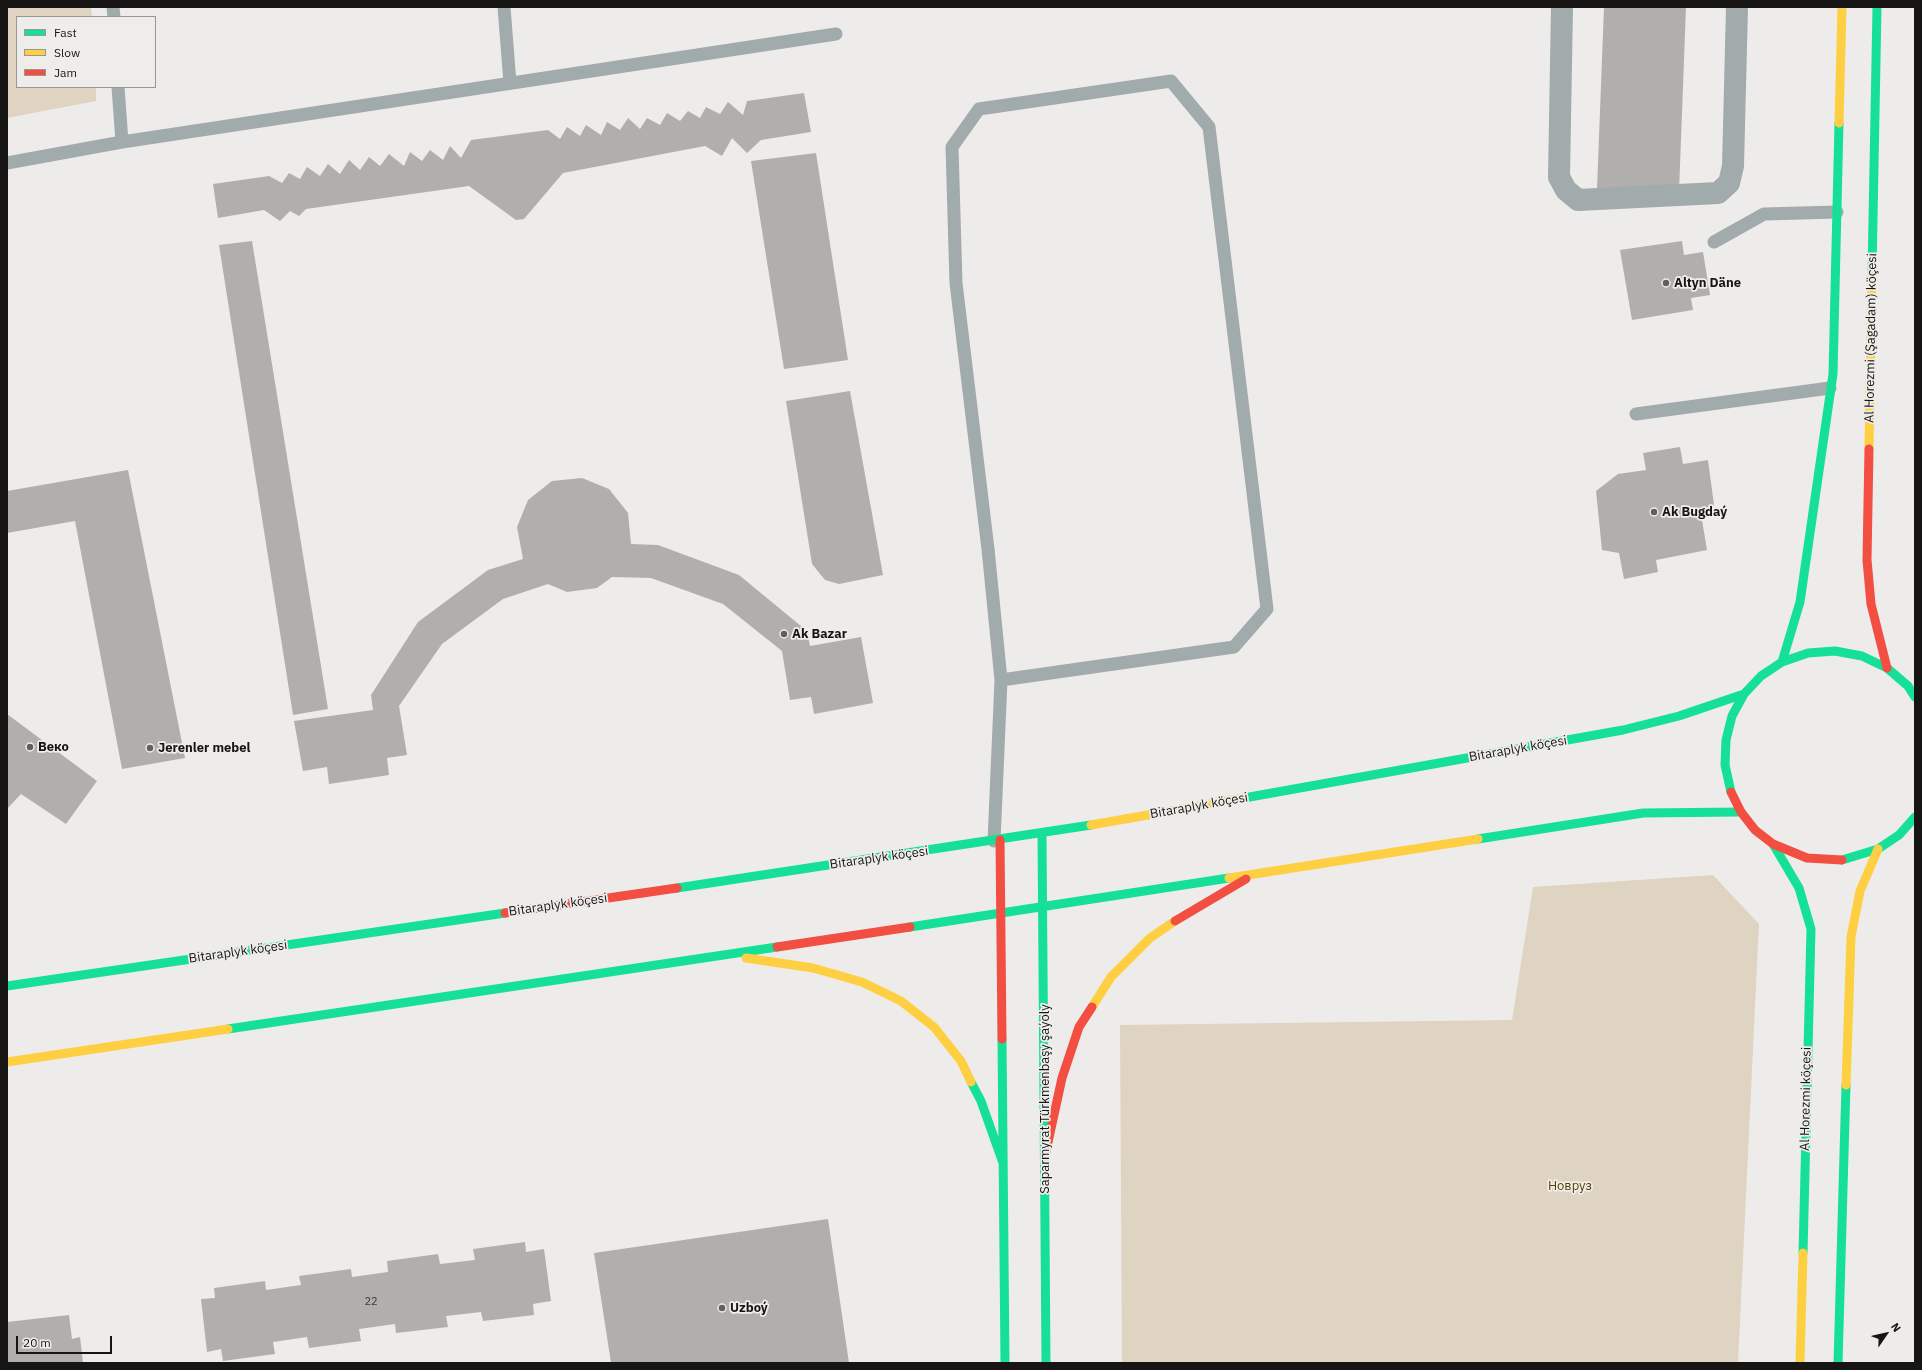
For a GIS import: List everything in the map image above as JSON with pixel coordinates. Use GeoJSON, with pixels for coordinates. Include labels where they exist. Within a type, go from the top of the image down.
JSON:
{"type":"FeatureCollection","features":[{"type":"Feature","properties":{"kind":"main road"},"geometry":{"type":"LineString","coordinates":[[1782,662],[1800,602],[1833,374],[1842,7]]}},
{"type":"Feature","properties":{"kind":"main road","name":"Al Horezmi (Şagadam) köçesi"},"geometry":{"type":"LineString","coordinates":[[1877,7],[1867,560],[1871,604],[1887,668]]}},
{"type":"Feature","properties":{"kind":"main road"},"geometry":{"type":"LineString","coordinates":[[1915,697],[1908,686],[1887,668],[1862,656],[1835,651],[1808,653],[1782,662],[1761,676],[1744,694],[1732,716],[1726,740],[1725,765],[1730,789],[1741,812],[1755,830],[1773,844],[1807,858],[1843,860],[1878,849],[1899,835],[1915,817]]}},
{"type":"Feature","properties":{"kind":"main road","name":"Bitaraplyk köçesi"},"geometry":{"type":"LineString","coordinates":[[7,986],[1042,834],[1623,730],[1679,716],[1744,694]]}},
{"type":"Feature","properties":{"kind":"main road"},"geometry":{"type":"LineString","coordinates":[[7,1062],[1044,907],[1643,813],[1741,812]]}},
{"type":"Feature","properties":{"kind":"main road","name":"Saparmyrat Türkmenbaşy şaýoly"},"geometry":{"type":"LineString","coordinates":[[1042,834],[1044,907],[1046,1363]]}},
{"type":"Feature","properties":{"kind":"main road"},"geometry":{"type":"LineString","coordinates":[[996,840],[1000,913],[1005,1363]]}},
{"type":"Feature","properties":{"kind":"main road","name":"Al Horezmi köçesi"},"geometry":{"type":"LineString","coordinates":[[1773,844],[1799,888],[1811,929],[1800,1363]]}},
{"type":"Feature","properties":{"kind":"main road"},"geometry":{"type":"LineString","coordinates":[[1838,1363],[1851,937],[1860,892],[1878,849]]}},
{"type":"Feature","properties":{"kind":"main road"},"geometry":{"type":"LineString","coordinates":[[1045,1156],[1062,1078],[1079,1027],[1112,977],[1150,938],[1192,910],[1257,873]]}},
{"type":"Feature","properties":{"kind":"main road"},"geometry":{"type":"LineString","coordinates":[[721,955],[813,968],[862,982],[901,1001],[934,1027],[961,1061],[981,1101],[1003,1163]]}},
{"type":"Feature","properties":{"kind":"street"},"geometry":{"type":"LineString","coordinates":[[1562,7],[1559,177],[1566,190],[1578,200],[1718,193],[1729,183],[1733,166],[1737,7]]}},
{"type":"Feature","properties":{"kind":"lane"},"geometry":{"type":"LineString","coordinates":[[504,7],[510,83]]}},
{"type":"Feature","properties":{"kind":"lane"},"geometry":{"type":"LineString","coordinates":[[7,164],[122,142],[836,34]]}},
{"type":"Feature","properties":{"kind":"lane"},"geometry":{"type":"LineString","coordinates":[[996,840],[1001,680],[988,550],[956,283],[952,147],[979,109],[1171,81],[1209,128],[1267,609],[1234,647],[1001,680]]}},
{"type":"Feature","properties":{"kind":"lane"},"geometry":{"type":"LineString","coordinates":[[118,88],[122,142]]}},
{"type":"Feature","properties":{"kind":"lane"},"geometry":{"type":"LineString","coordinates":[[1714,242],[1764,214],[1837,212]]}},
{"type":"Feature","properties":{"kind":"lane"},"geometry":{"type":"LineString","coordinates":[[1636,414],[1830,388]]}},
{"type":"Feature","properties":{"kind":"green space"},"geometry":{"type":"Polygon","coordinates":[[[7,7],[91,7],[92,16],[16,16],[16,88],[96,88],[96,101],[7,118],[7,7]]]}},
{"type":"Feature","properties":{"kind":"green space","name":"Новруз"},"geometry":{"type":"Polygon","coordinates":[[[1713,875],[1759,924],[1738,1363],[1122,1363],[1120,1025],[1512,1020],[1533,887],[1713,875]]]}},
{"type":"Feature","properties":{"kind":"building"},"geometry":{"type":"Polygon","coordinates":[[[1604,7],[1686,7],[1679,192],[1597,189],[1604,7]]]}},
{"type":"Feature","properties":{"kind":"building"},"geometry":{"type":"Polygon","coordinates":[[[804,93],[811,132],[761,140],[747,153],[732,138],[722,156],[705,146],[563,173],[524,219],[516,220],[469,186],[306,209],[299,216],[290,211],[280,221],[264,210],[218,218],[213,184],[269,176],[282,183],[289,173],[300,179],[307,167],[320,176],[328,164],[340,174],[349,160],[360,170],[369,157],[380,166],[389,154],[404,166],[410,152],[422,161],[430,150],[443,160],[450,146],[461,158],[471,140],[548,130],[560,139],[567,127],[580,136],[586,125],[601,135],[607,122],[620,130],[628,118],[640,129],[647,118],[660,125],[667,113],[680,121],[688,111],[700,118],[706,107],[720,114],[728,102],[743,115],[747,101],[804,93]]]}},
{"type":"Feature","properties":{"kind":"building"},"geometry":{"type":"Polygon","coordinates":[[[816,153],[848,360],[784,369],[751,161],[816,153]]]}},
{"type":"Feature","properties":{"kind":"building"},"geometry":{"type":"Polygon","coordinates":[[[252,241],[328,709],[293,715],[219,245],[252,241]]]}},
{"type":"Feature","properties":{"kind":"building"},"geometry":{"type":"Polygon","coordinates":[[[1682,241],[1684,255],[1703,252],[1710,295],[1691,298],[1693,310],[1632,320],[1620,250],[1682,241]]]}},
{"type":"Feature","properties":{"kind":"building"},"geometry":{"type":"Polygon","coordinates":[[[850,391],[883,575],[839,584],[825,580],[812,564],[786,401],[850,391]]]}},
{"type":"Feature","properties":{"kind":"building"},"geometry":{"type":"Polygon","coordinates":[[[1680,447],[1683,464],[1708,460],[1714,505],[1708,513],[1701,514],[1707,550],[1656,560],[1658,572],[1624,579],[1619,553],[1602,550],[1596,491],[1618,474],[1646,470],[1643,453],[1680,447]]]}},
{"type":"Feature","properties":{"kind":"building"},"geometry":{"type":"Polygon","coordinates":[[[128,470],[185,758],[122,769],[75,521],[7,533],[7,491],[128,470]]]}},
{"type":"Feature","properties":{"kind":"building","name":"Ak Bazar"},"geometry":{"type":"Polygon","coordinates":[[[582,478],[609,489],[628,513],[631,544],[658,545],[739,575],[807,631],[810,646],[861,637],[873,703],[814,714],[811,697],[790,700],[782,651],[723,604],[651,578],[612,577],[597,588],[567,592],[548,584],[503,599],[442,644],[399,706],[407,755],[387,758],[389,775],[329,784],[327,767],[303,771],[294,721],[373,710],[371,695],[418,622],[488,570],[523,559],[517,527],[528,500],[552,481],[582,478]]]}},
{"type":"Feature","properties":{"kind":"building","name":"Веко"},"geometry":{"type":"Polygon","coordinates":[[[7,714],[97,781],[66,824],[21,794],[7,809],[7,714]]]}},
{"type":"Feature","properties":{"kind":"building","name":"Uzboý"},"geometry":{"type":"Polygon","coordinates":[[[828,1219],[849,1363],[611,1363],[594,1253],[828,1219]]]}},
{"type":"Feature","properties":{"kind":"building"},"geometry":{"type":"Polygon","coordinates":[[[525,1242],[526,1252],[544,1249],[551,1301],[533,1304],[534,1315],[483,1321],[481,1312],[446,1316],[448,1327],[396,1333],[395,1324],[359,1329],[361,1341],[309,1348],[307,1337],[273,1342],[275,1354],[223,1361],[221,1349],[207,1352],[201,1299],[215,1298],[214,1288],[265,1281],[266,1290],[301,1285],[299,1276],[351,1269],[352,1277],[388,1272],[387,1261],[438,1254],[440,1264],[475,1260],[473,1249],[525,1242]]]}},
{"type":"Feature","properties":{"kind":"building"},"geometry":{"type":"Polygon","coordinates":[[[69,1315],[72,1339],[80,1337],[83,1363],[7,1363],[7,1322],[69,1315]]]}},
{"type":"Feature","properties":{"kind":"traffic: fast"},"geometry":{"type":"LineString","coordinates":[[1872,273],[1877,7]]}},
{"type":"Feature","properties":{"kind":"traffic: fast"},"geometry":{"type":"LineString","coordinates":[[1782,662],[1800,602],[1833,374],[1839,123]]}},
{"type":"Feature","properties":{"kind":"traffic: fast"},"geometry":{"type":"LineString","coordinates":[[1731,792],[1725,765],[1726,740],[1732,716],[1744,694],[1761,676],[1782,662],[1808,653],[1835,651],[1862,656],[1887,668],[1908,686],[1915,697]]}},
{"type":"Feature","properties":{"kind":"traffic: fast"},"geometry":{"type":"LineString","coordinates":[[1244,798],[1623,730],[1679,716],[1744,694]]}},
{"type":"Feature","properties":{"kind":"traffic: fast"},"geometry":{"type":"LineString","coordinates":[[1478,839],[1643,813],[1741,812]]}},
{"type":"Feature","properties":{"kind":"traffic: fast"},"geometry":{"type":"LineString","coordinates":[[1842,860],[1878,849],[1899,835],[1915,817]]}},
{"type":"Feature","properties":{"kind":"traffic: fast"},"geometry":{"type":"LineString","coordinates":[[677,888],[1091,825]]}},
{"type":"Feature","properties":{"kind":"traffic: fast"},"geometry":{"type":"LineString","coordinates":[[1042,834],[1046,1363]]}},
{"type":"Feature","properties":{"kind":"traffic: fast"},"geometry":{"type":"LineString","coordinates":[[1773,844],[1799,888],[1811,929],[1803,1253]]}},
{"type":"Feature","properties":{"kind":"traffic: fast"},"geometry":{"type":"LineString","coordinates":[[910,927],[1229,878]]}},
{"type":"Feature","properties":{"kind":"traffic: fast"},"geometry":{"type":"LineString","coordinates":[[7,986],[505,913]]}},
{"type":"Feature","properties":{"kind":"traffic: fast"},"geometry":{"type":"LineString","coordinates":[[228,1029],[777,947]]}},
{"type":"Feature","properties":{"kind":"traffic: fast"},"geometry":{"type":"LineString","coordinates":[[1002,1039],[1005,1363]]}},
{"type":"Feature","properties":{"kind":"traffic: fast"},"geometry":{"type":"LineString","coordinates":[[971,1082],[981,1101],[1003,1163]]}},
{"type":"Feature","properties":{"kind":"traffic: fast"},"geometry":{"type":"LineString","coordinates":[[1838,1363],[1846,1085]]}},
{"type":"Feature","properties":{"kind":"traffic: slow"},"geometry":{"type":"LineString","coordinates":[[1839,123],[1842,7]]}},
{"type":"Feature","properties":{"kind":"traffic: slow"},"geometry":{"type":"LineString","coordinates":[[1869,449],[1872,273]]}},
{"type":"Feature","properties":{"kind":"traffic: slow"},"geometry":{"type":"LineString","coordinates":[[1091,825],[1244,798]]}},
{"type":"Feature","properties":{"kind":"traffic: slow"},"geometry":{"type":"LineString","coordinates":[[1229,878],[1478,839]]}},
{"type":"Feature","properties":{"kind":"traffic: slow"},"geometry":{"type":"LineString","coordinates":[[1846,1085],[1851,937],[1860,891],[1878,849]]}},
{"type":"Feature","properties":{"kind":"traffic: slow"},"geometry":{"type":"LineString","coordinates":[[1092,1007],[1111,977],[1150,938],[1175,921]]}},
{"type":"Feature","properties":{"kind":"traffic: slow"},"geometry":{"type":"LineString","coordinates":[[746,958],[813,968],[862,982],[901,1001],[934,1027],[961,1061],[971,1082]]}},
{"type":"Feature","properties":{"kind":"traffic: slow"},"geometry":{"type":"LineString","coordinates":[[7,1062],[228,1029]]}},
{"type":"Feature","properties":{"kind":"traffic: slow"},"geometry":{"type":"LineString","coordinates":[[1800,1363],[1803,1253]]}},
{"type":"Feature","properties":{"kind":"traffic: jam"},"geometry":{"type":"LineString","coordinates":[[1869,449],[1867,560],[1871,604],[1887,668]]}},
{"type":"Feature","properties":{"kind":"traffic: jam"},"geometry":{"type":"LineString","coordinates":[[1731,792],[1741,812],[1755,830],[1773,844],[1807,858],[1842,860]]}},
{"type":"Feature","properties":{"kind":"traffic: jam"},"geometry":{"type":"LineString","coordinates":[[1000,840],[1002,1039]]}},
{"type":"Feature","properties":{"kind":"traffic: jam"},"geometry":{"type":"LineString","coordinates":[[1175,921],[1246,879]]}},
{"type":"Feature","properties":{"kind":"traffic: jam"},"geometry":{"type":"LineString","coordinates":[[505,913],[677,888]]}},
{"type":"Feature","properties":{"kind":"traffic: jam"},"geometry":{"type":"LineString","coordinates":[[777,947],[910,927]]}},
{"type":"Feature","properties":{"kind":"traffic: jam"},"geometry":{"type":"LineString","coordinates":[[1045,1156],[1062,1078],[1079,1027],[1092,1007]]}},
{"type":"Feature","properties":{"kind":"place","name":"Altyn Däne"},"geometry":{"type":"Point","coordinates":[1666,283]}},
{"type":"Feature","properties":{"kind":"place","name":"Ak Bugdaý"},"geometry":{"type":"Point","coordinates":[1654,512]}},
{"type":"Feature","properties":{"kind":"place","name":"Ak Bazar"},"geometry":{"type":"Point","coordinates":[784,634]}},
{"type":"Feature","properties":{"kind":"place","name":"Веко"},"geometry":{"type":"Point","coordinates":[30,747]}},
{"type":"Feature","properties":{"kind":"place","name":"Jerenler mebel"},"geometry":{"type":"Point","coordinates":[150,748]}},
{"type":"Feature","properties":{"kind":"place","name":"Uzboý"},"geometry":{"type":"Point","coordinates":[722,1308]}}]}
